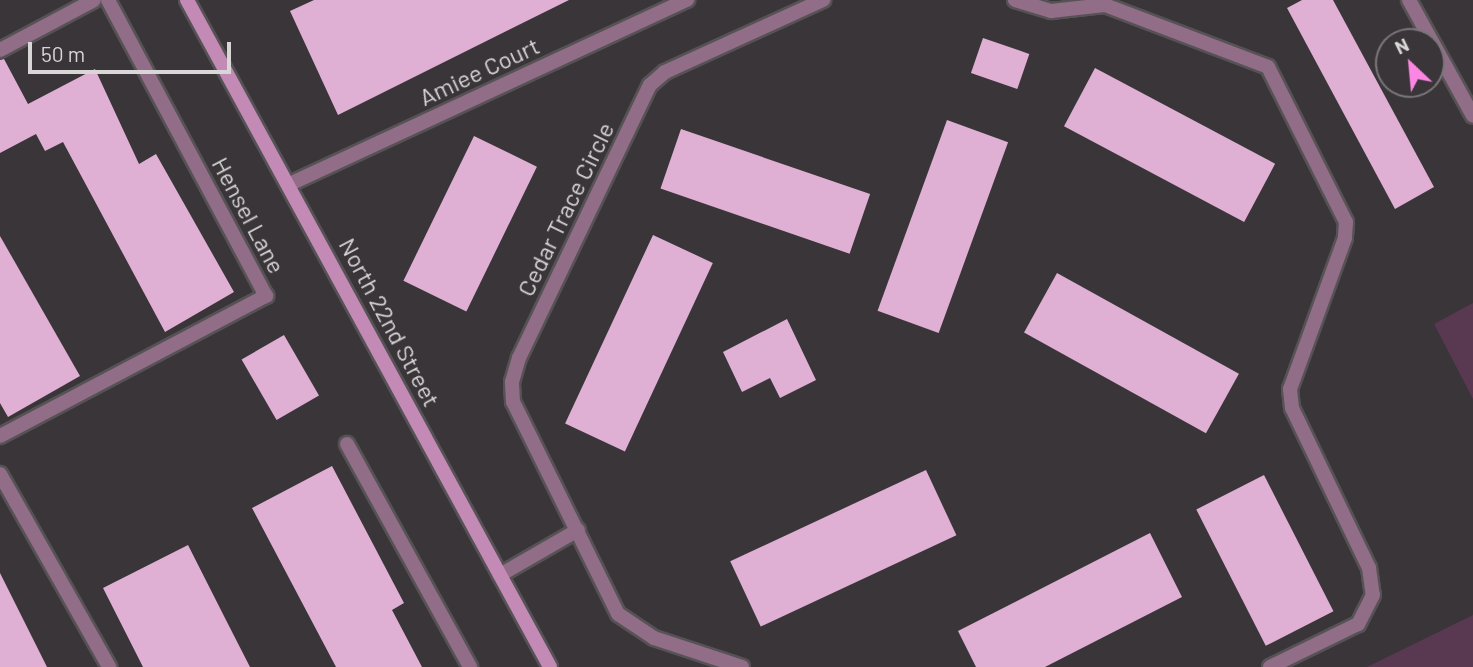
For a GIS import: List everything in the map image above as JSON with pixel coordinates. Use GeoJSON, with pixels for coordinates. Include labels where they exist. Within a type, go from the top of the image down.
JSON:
{"type":"FeatureCollection","features":[{"type":"Feature","properties":{"kind":"street"},"geometry":{"type":"LineString","coordinates":[[0,50],[94,0]]}},
{"type":"Feature","properties":{"kind":"street","name":"Hensel Lane"},"geometry":{"type":"LineString","coordinates":[[0,436],[266,296],[108,0]]}},
{"type":"Feature","properties":{"kind":"street","name":"North 22nd Street"},"geometry":{"type":"LineString","coordinates":[[187,0],[290,184],[550,667]]}},
{"type":"Feature","properties":{"kind":"street","name":"Amiee Court"},"geometry":{"type":"LineString","coordinates":[[290,184],[687,0]]}},
{"type":"Feature","properties":{"kind":"street","name":"Cedar Trace Circle"},"geometry":{"type":"LineString","coordinates":[[742,667],[635,629],[618,614],[513,402],[519,358],[650,85],[665,72],[823,0]]}},
{"type":"Feature","properties":{"kind":"street"},"geometry":{"type":"LineString","coordinates":[[1015,0],[1051,11],[1105,5],[1268,67],[1346,222],[1345,238],[1290,389],[1292,408],[1369,568],[1373,595],[1358,624],[1270,667]]}},
{"type":"Feature","properties":{"kind":"street"},"geometry":{"type":"LineString","coordinates":[[1409,0],[1473,116]]}},
{"type":"Feature","properties":{"kind":"street"},"geometry":{"type":"LineString","coordinates":[[347,444],[470,667]]}},
{"type":"Feature","properties":{"kind":"street"},"geometry":{"type":"LineString","coordinates":[[0,474],[109,667]]}},
{"type":"Feature","properties":{"kind":"street"},"geometry":{"type":"LineString","coordinates":[[500,575],[578,530]]}},
{"type":"Feature","properties":{"kind":"shaded area"},"geometry":{"type":"Polygon","coordinates":[[[1473,303],[1473,399],[1434,324],[1473,303]]]}},
{"type":"Feature","properties":{"kind":"shaded area"},"geometry":{"type":"Polygon","coordinates":[[[1473,615],[1473,667],[1367,667],[1473,615]]]}},
{"type":"Feature","properties":{"kind":"building"},"geometry":{"type":"Polygon","coordinates":[[[314,0],[569,0],[338,115],[290,11],[314,0]]]}},
{"type":"Feature","properties":{"kind":"building"},"geometry":{"type":"Polygon","coordinates":[[[1302,0],[1333,0],[1375,78],[1375,98],[1386,98],[1434,187],[1395,209],[1287,8],[1302,0]]]}},
{"type":"Feature","properties":{"kind":"building"},"geometry":{"type":"Polygon","coordinates":[[[983,38],[1029,54],[1017,89],[971,73],[983,38]]]}},
{"type":"Feature","properties":{"kind":"building"},"geometry":{"type":"Polygon","coordinates":[[[4,59],[28,104],[95,69],[139,164],[156,154],[234,292],[165,332],[63,142],[45,151],[36,134],[0,153],[0,60],[4,59]]]}},
{"type":"Feature","properties":{"kind":"building"},"geometry":{"type":"Polygon","coordinates":[[[1095,68],[1275,164],[1244,222],[1064,126],[1095,68]]]}},
{"type":"Feature","properties":{"kind":"building"},"geometry":{"type":"Polygon","coordinates":[[[947,120],[1008,142],[939,333],[878,311],[947,120]]]}},
{"type":"Feature","properties":{"kind":"building"},"geometry":{"type":"Polygon","coordinates":[[[681,129],[870,194],[850,254],[660,189],[681,129]]]}},
{"type":"Feature","properties":{"kind":"building"},"geometry":{"type":"Polygon","coordinates":[[[474,136],[537,167],[466,311],[403,281],[474,136]]]}},
{"type":"Feature","properties":{"kind":"building"},"geometry":{"type":"Polygon","coordinates":[[[653,235],[713,263],[625,451],[565,424],[653,235]]]}},
{"type":"Feature","properties":{"kind":"building"},"geometry":{"type":"Polygon","coordinates":[[[0,236],[80,376],[8,417],[0,403],[0,236]]]}},
{"type":"Feature","properties":{"kind":"building"},"geometry":{"type":"Polygon","coordinates":[[[1057,273],[1239,374],[1206,433],[1024,332],[1057,273]]]}},
{"type":"Feature","properties":{"kind":"building"},"geometry":{"type":"Polygon","coordinates":[[[787,319],[816,380],[780,398],[770,378],[742,392],[723,352],[787,319]]]}},
{"type":"Feature","properties":{"kind":"building"},"geometry":{"type":"Polygon","coordinates":[[[284,335],[319,396],[277,420],[242,360],[284,335]]]}},
{"type":"Feature","properties":{"kind":"building"},"geometry":{"type":"Polygon","coordinates":[[[332,466],[404,603],[392,610],[422,667],[336,667],[252,508],[332,466]]]}},
{"type":"Feature","properties":{"kind":"building"},"geometry":{"type":"Polygon","coordinates":[[[926,470],[956,535],[761,627],[730,561],[926,470]]]}},
{"type":"Feature","properties":{"kind":"building"},"geometry":{"type":"Polygon","coordinates":[[[1264,475],[1333,611],[1266,646],[1196,510],[1264,475]]]}},
{"type":"Feature","properties":{"kind":"building"},"geometry":{"type":"Polygon","coordinates":[[[1150,533],[1182,597],[1045,667],[976,667],[958,631],[1150,533]]]}},
{"type":"Feature","properties":{"kind":"building"},"geometry":{"type":"Polygon","coordinates":[[[188,545],[250,667],[143,667],[103,588],[188,545]]]}},
{"type":"Feature","properties":{"kind":"building"},"geometry":{"type":"Polygon","coordinates":[[[0,573],[47,667],[0,667],[0,573]]]}}]}
